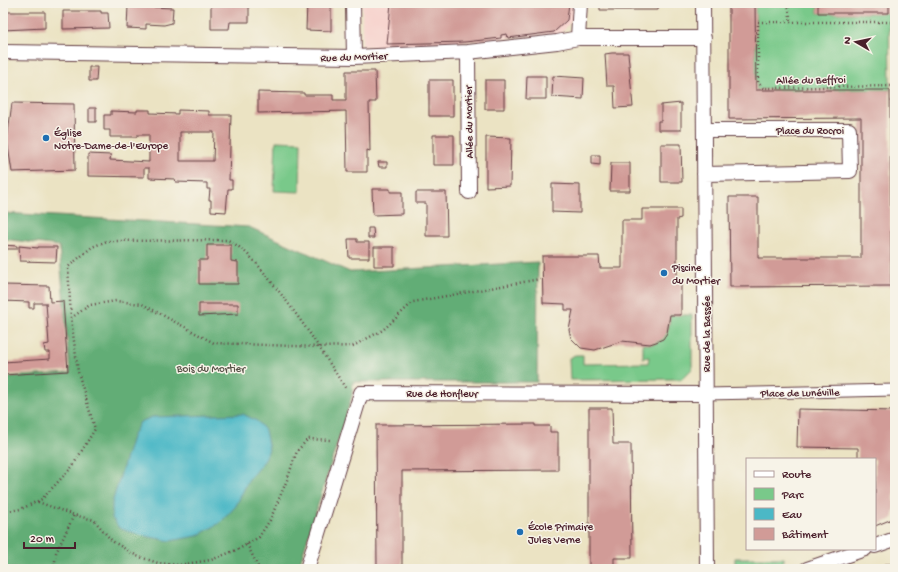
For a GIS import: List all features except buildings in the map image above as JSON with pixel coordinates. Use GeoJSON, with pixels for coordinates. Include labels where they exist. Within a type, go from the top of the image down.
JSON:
{"type":"FeatureCollection","features":[{"type":"Feature","properties":{"kind":"street"},"geometry":{"type":"LineString","coordinates":[[353,3],[354,57]]}},
{"type":"Feature","properties":{"kind":"street"},"geometry":{"type":"LineString","coordinates":[[578,38],[580,3]]}},
{"type":"Feature","properties":{"kind":"street","name":"Rue de la Bassée"},"geometry":{"type":"LineString","coordinates":[[704,3],[707,569]]}},
{"type":"Feature","properties":{"kind":"street","name":"Rue du Mortier"},"geometry":{"type":"LineString","coordinates":[[3,52],[354,57],[468,52],[557,42],[578,38],[704,38]]}},
{"type":"Feature","properties":{"kind":"street","name":"Allée du Mortier"},"geometry":{"type":"LineString","coordinates":[[468,52],[469,192]]}},
{"type":"Feature","properties":{"kind":"street","name":"Place du Rocroi"},"geometry":{"type":"LineString","coordinates":[[704,130],[850,130],[850,171],[704,174]]}},
{"type":"Feature","properties":{"kind":"street","name":"Place de Lunéville"},"geometry":{"type":"LineString","coordinates":[[706,394],[895,390]]}},
{"type":"Feature","properties":{"kind":"street","name":"Rue de Honfleur"},"geometry":{"type":"LineString","coordinates":[[307,569],[361,393],[706,394]]}},
{"type":"Feature","properties":{"kind":"street"},"geometry":{"type":"LineString","coordinates":[[876,546],[895,539]]}},
{"type":"Feature","properties":{"kind":"street"},"geometry":{"type":"LineString","coordinates":[[806,569],[862,550]]}},
{"type":"Feature","properties":{"kind":"path"},"geometry":{"type":"LineString","coordinates":[[788,3],[791,23]]}},
{"type":"Feature","properties":{"kind":"path","name":"Allée du Beffroi"},"geometry":{"type":"LineString","coordinates":[[895,22],[758,22],[758,82],[763,88],[895,86]]}},
{"type":"Feature","properties":{"kind":"path"},"geometry":{"type":"LineString","coordinates":[[3,512],[21,509],[42,499],[72,466],[95,429],[78,372],[71,318],[68,267],[92,247],[107,240],[228,240],[237,244],[254,260],[291,306],[320,347],[357,407]]}},
{"type":"Feature","properties":{"kind":"path"},"geometry":{"type":"LineString","coordinates":[[71,318],[90,305],[116,301],[142,304],[214,342],[320,347],[352,346],[383,330],[413,302],[540,279]]}},
{"type":"Feature","properties":{"kind":"path"},"geometry":{"type":"LineString","coordinates":[[37,502],[74,515],[94,520],[112,541],[137,556],[158,563],[179,565],[211,560],[259,537],[270,520],[287,480],[297,451],[308,439],[329,440],[346,444]]}},
{"type":"Feature","properties":{"kind":"path"},"geometry":{"type":"LineString","coordinates":[[54,569],[56,553],[74,515]]}},
{"type":"Feature","properties":{"kind":"path"},"geometry":{"type":"LineString","coordinates":[[247,544],[259,569]]}},
{"type":"Feature","properties":{"kind":"shaded area"},"geometry":{"type":"Polygon","coordinates":[[[362,3],[574,3],[572,20],[561,34],[388,48],[362,46],[362,3]]]}},
{"type":"Feature","properties":{"kind":"green space"},"geometry":{"type":"Polygon","coordinates":[[[755,3],[818,3],[818,13],[889,13],[890,90],[756,90],[755,3]]]}},
{"type":"Feature","properties":{"kind":"green space"},"geometry":{"type":"Polygon","coordinates":[[[276,141],[301,142],[300,192],[274,191],[276,141]]]}},
{"type":"Feature","properties":{"kind":"green space","name":"Bois du Mortier"},"geometry":{"type":"Polygon","coordinates":[[[3,213],[249,227],[350,272],[538,262],[537,382],[353,382],[352,396],[298,569],[3,569],[3,377],[70,373],[59,246],[3,239],[3,213]]]}},
{"type":"Feature","properties":{"kind":"green space"},"geometry":{"type":"Polygon","coordinates":[[[670,315],[692,315],[692,369],[682,379],[570,380],[569,358],[575,355],[583,355],[583,364],[648,363],[649,357],[643,358],[643,343],[655,343],[664,337],[670,321],[670,315]]]}},
{"type":"Feature","properties":{"kind":"green space"},"geometry":{"type":"Polygon","coordinates":[[[735,558],[784,558],[784,561],[772,569],[735,569],[735,558]]]}},
{"type":"Feature","properties":{"kind":"water"},"geometry":{"type":"Polygon","coordinates":[[[243,414],[257,421],[265,430],[269,449],[265,460],[249,479],[236,506],[220,523],[197,536],[170,541],[140,535],[119,528],[112,518],[112,503],[132,437],[140,422],[152,417],[243,414]]]}},
{"type":"Feature","properties":{"kind":"place","name":"Église Notre-Dame-de-l'Europe"},"geometry":{"type":"Point","coordinates":[46,138]}},
{"type":"Feature","properties":{"kind":"place","name":"Piscine du Mortier"},"geometry":{"type":"Point","coordinates":[664,273]}},
{"type":"Feature","properties":{"kind":"place","name":"École Primaire Jules Verne"},"geometry":{"type":"Point","coordinates":[520,532]}}]}
